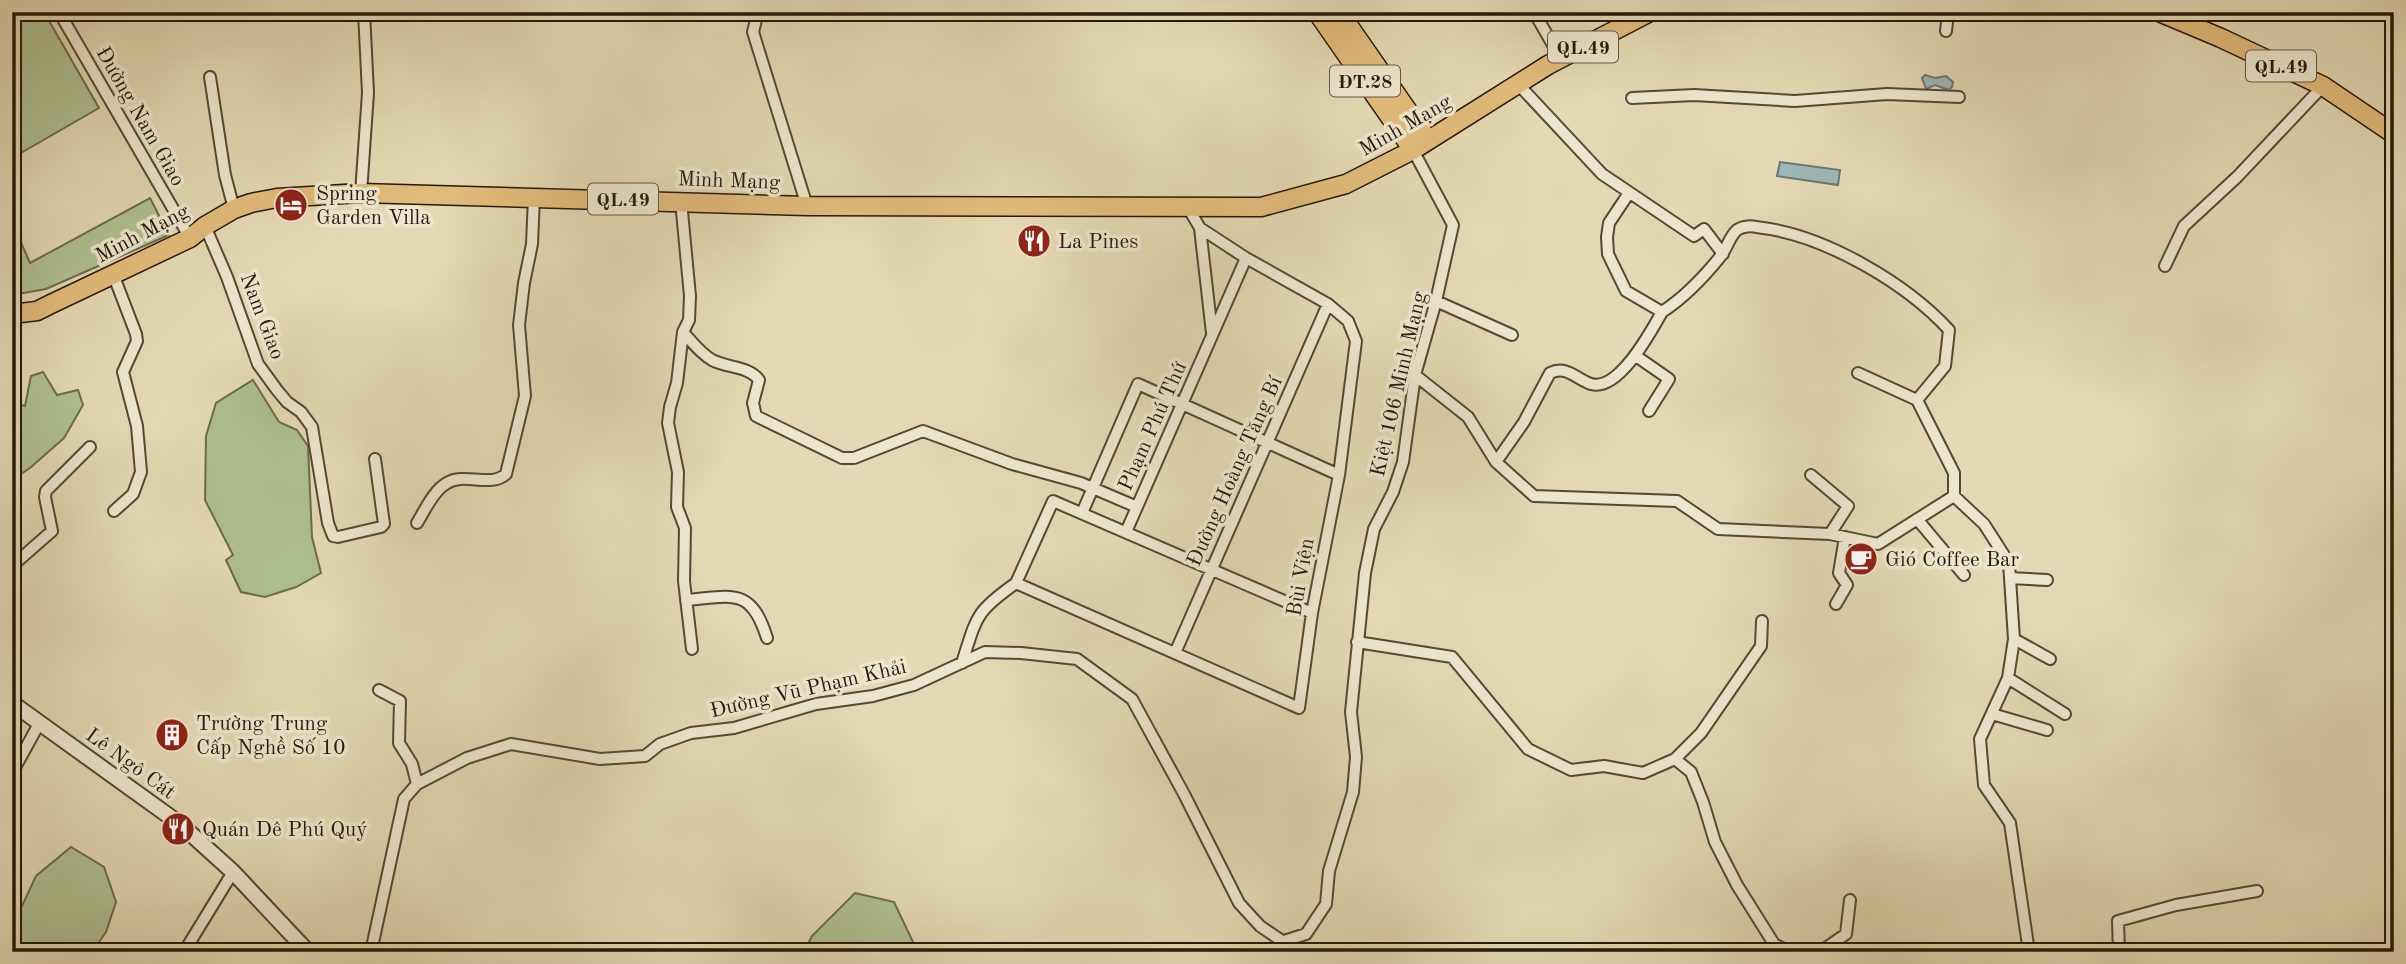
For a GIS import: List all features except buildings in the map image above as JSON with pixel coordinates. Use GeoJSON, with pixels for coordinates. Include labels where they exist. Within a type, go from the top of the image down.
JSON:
{"type":"FeatureCollection","features":[{"type":"Feature","properties":{"kind":"main road","name":"ĐT.28"},"geometry":{"type":"LineString","coordinates":[[1317,12],[1421,145]]}},
{"type":"Feature","properties":{"kind":"main road","name":"ĐT.28"},"geometry":{"type":"LineString","coordinates":[[1339,12],[1421,145]]}},
{"type":"Feature","properties":{"kind":"main road","name":"QL.49"},"geometry":{"type":"LineString","coordinates":[[1518,85],[1650,12]]}},
{"type":"Feature","properties":{"kind":"main road","name":"QL.49"},"geometry":{"type":"LineString","coordinates":[[2159,12],[2323,86],[2394,134]]}},
{"type":"Feature","properties":{"kind":"main road","name":"Minh Mạng"},"geometry":{"type":"LineString","coordinates":[[12,314],[37,311],[190,238],[234,209],[277,198],[361,193],[807,206],[1261,207],[1346,184],[1421,145],[1518,85]]}},
{"type":"Feature","properties":{"kind":"street","name":"Đường Nam Giao"},"geometry":{"type":"LineString","coordinates":[[60,12],[190,238]]}},
{"type":"Feature","properties":{"kind":"street"},"geometry":{"type":"LineString","coordinates":[[361,193],[369,93],[364,12]]}},
{"type":"Feature","properties":{"kind":"street"},"geometry":{"type":"LineString","coordinates":[[758,12],[753,32],[807,206]]}},
{"type":"Feature","properties":{"kind":"street"},"geometry":{"type":"LineString","coordinates":[[1534,12],[1561,59]]}},
{"type":"Feature","properties":{"kind":"street"},"geometry":{"type":"LineString","coordinates":[[1946,31],[1948,12]]}},
{"type":"Feature","properties":{"kind":"street"},"geometry":{"type":"LineString","coordinates":[[211,77],[225,175],[234,209]]}},
{"type":"Feature","properties":{"kind":"street"},"geometry":{"type":"LineString","coordinates":[[1518,85],[1602,174],[1694,236],[1704,229],[1723,254]]}},
{"type":"Feature","properties":{"kind":"street"},"geometry":{"type":"LineString","coordinates":[[2165,266],[2178,236],[2192,217],[2237,177],[2323,86]]}},
{"type":"Feature","properties":{"kind":"street"},"geometry":{"type":"LineString","coordinates":[[1632,98],[1694,95],[1795,101],[1887,93],[1959,97]]}},
{"type":"Feature","properties":{"kind":"street","name":"Kiệt 106 Minh Mạng"},"geometry":{"type":"LineString","coordinates":[[1281,946],[1306,934],[1326,904],[1329,871],[1353,792],[1356,757],[1351,712],[1365,573],[1374,529],[1393,492],[1403,461],[1415,375],[1436,301],[1452,225],[1421,145]]}},
{"type":"Feature","properties":{"kind":"street"},"geometry":{"type":"LineString","coordinates":[[1629,193],[1609,223],[1608,254],[1626,291],[1662,312]]}},
{"type":"Feature","properties":{"kind":"street"},"geometry":{"type":"LineString","coordinates":[[417,523],[441,487],[449,481],[498,479],[506,474],[525,396],[519,325],[532,244],[534,197]]}},
{"type":"Feature","properties":{"kind":"street"},"geometry":{"type":"LineString","coordinates":[[681,201],[690,307],[689,320],[683,332],[677,383],[668,423],[678,472],[677,507],[685,528],[684,582],[692,649]]}},
{"type":"Feature","properties":{"kind":"street","name":"Phạm Phú Thứ"},"geometry":{"type":"LineString","coordinates":[[1187,206],[1200,229],[1212,335]]}},
{"type":"Feature","properties":{"kind":"street","name":"Nam Giao"},"geometry":{"type":"LineString","coordinates":[[205,226],[227,277],[258,364],[276,390],[301,412],[312,427],[328,523],[333,536],[338,537],[384,524],[375,459]]}},
{"type":"Feature","properties":{"kind":"street"},"geometry":{"type":"LineString","coordinates":[[1496,462],[1524,422],[1550,373],[1555,370],[1567,371],[1593,385],[1613,379],[1636,356],[1662,312],[1680,300],[1723,254],[1730,239],[1745,226],[1784,231],[1842,254],[1906,292],[1933,312],[1949,330],[1945,366],[1917,400]]}},
{"type":"Feature","properties":{"kind":"street","name":"Bùi Viện"},"geometry":{"type":"LineString","coordinates":[[1016,583],[1299,708],[1312,613],[1339,475],[1356,341],[1348,321],[1328,304],[1200,229]]}},
{"type":"Feature","properties":{"kind":"street","name":"Phạm Phú Thứ"},"geometry":{"type":"LineString","coordinates":[[1126,532],[1246,258]]}},
{"type":"Feature","properties":{"kind":"street"},"geometry":{"type":"LineString","coordinates":[[113,274],[136,334],[137,341],[122,372],[137,426],[141,463],[141,472],[133,494],[114,511]]}},
{"type":"Feature","properties":{"kind":"street"},"geometry":{"type":"LineString","coordinates":[[1436,301],[1512,335]]}},
{"type":"Feature","properties":{"kind":"street","name":"Đường Hoàng Tăng Bí"},"geometry":{"type":"LineString","coordinates":[[1175,653],[1328,304]]}},
{"type":"Feature","properties":{"kind":"street"},"geometry":{"type":"LineString","coordinates":[[683,332],[700,352],[713,361],[756,376],[759,380],[753,403],[756,416],[842,458],[855,458],[923,431],[1012,464],[1093,488],[1137,507]]}},
{"type":"Feature","properties":{"kind":"street"},"geometry":{"type":"LineString","coordinates":[[1636,356],[1669,379],[1649,411]]}},
{"type":"Feature","properties":{"kind":"street"},"geometry":{"type":"LineString","coordinates":[[1858,373],[1917,400],[1954,473],[1954,496],[1984,524],[2009,563],[2014,639],[2008,678],[1980,739],[1984,785],[2010,823],[2029,952]]}},
{"type":"Feature","properties":{"kind":"street"},"geometry":{"type":"LineString","coordinates":[[1415,375],[1468,417],[1496,462],[1534,496],[1677,501],[1718,529],[1830,534],[1878,544],[1954,496]]}},
{"type":"Feature","properties":{"kind":"street"},"geometry":{"type":"LineString","coordinates":[[1082,513],[1138,384],[1339,475]]}},
{"type":"Feature","properties":{"kind":"street"},"geometry":{"type":"LineString","coordinates":[[12,566],[52,531],[44,497],[46,491],[90,447]]}},
{"type":"Feature","properties":{"kind":"street"},"geometry":{"type":"LineString","coordinates":[[1811,475],[1848,506],[1830,534]]}},
{"type":"Feature","properties":{"kind":"street"},"geometry":{"type":"LineString","coordinates":[[962,663],[978,615],[989,602],[1016,583],[1054,501],[1312,613]]}},
{"type":"Feature","properties":{"kind":"street"},"geometry":{"type":"LineString","coordinates":[[1917,519],[1964,575]]}},
{"type":"Feature","properties":{"kind":"street"},"geometry":{"type":"LineString","coordinates":[[1836,604],[1847,586],[1839,573],[1846,537]]}},
{"type":"Feature","properties":{"kind":"street"},"geometry":{"type":"LineString","coordinates":[[2010,578],[2047,580]]}},
{"type":"Feature","properties":{"kind":"street"},"geometry":{"type":"LineString","coordinates":[[686,600],[744,600],[759,614],[767,638]]}},
{"type":"Feature","properties":{"kind":"street"},"geometry":{"type":"LineString","coordinates":[[1357,642],[1452,657],[1528,748],[1571,770],[1604,766],[1643,773],[1675,759],[1701,733],[1761,646],[1762,621]]}},
{"type":"Feature","properties":{"kind":"street"},"geometry":{"type":"LineString","coordinates":[[2014,639],[2050,659]]}},
{"type":"Feature","properties":{"kind":"street","name":"Đường Vũ Phạm Khải"},"geometry":{"type":"LineString","coordinates":[[417,783],[467,758],[511,744],[600,759],[645,756],[660,744],[676,737],[734,728],[816,704],[873,696],[914,685],[985,652],[1077,659],[1132,699],[1184,794],[1238,903],[1281,946],[1298,952]]}},
{"type":"Feature","properties":{"kind":"street"},"geometry":{"type":"LineString","coordinates":[[2008,678],[2065,714]]}},
{"type":"Feature","properties":{"kind":"street"},"geometry":{"type":"LineString","coordinates":[[370,952],[404,799],[417,783],[412,764],[399,743],[400,701],[379,690]]}},
{"type":"Feature","properties":{"kind":"street","name":"Lê Ngô Cát"},"geometry":{"type":"LineString","coordinates":[[12,703],[180,824],[233,872],[308,952]]}},
{"type":"Feature","properties":{"kind":"street"},"geometry":{"type":"LineString","coordinates":[[1992,714],[2047,730]]}},
{"type":"Feature","properties":{"kind":"street"},"geometry":{"type":"LineString","coordinates":[[12,773],[40,722]]}},
{"type":"Feature","properties":{"kind":"street"},"geometry":{"type":"LineString","coordinates":[[1675,759],[1691,772],[1715,842],[1738,885],[1774,944],[1790,952]]}},
{"type":"Feature","properties":{"kind":"street"},"geometry":{"type":"LineString","coordinates":[[184,952],[233,872]]}},
{"type":"Feature","properties":{"kind":"street"},"geometry":{"type":"LineString","coordinates":[[2105,952],[2119,951],[2118,921],[2176,905],[2257,891]]}},
{"type":"Feature","properties":{"kind":"street"},"geometry":{"type":"LineString","coordinates":[[1820,952],[1846,934],[1850,900]]}},
{"type":"Feature","properties":{"kind":"green space"},"geometry":{"type":"Polygon","coordinates":[[[12,12],[44,12],[99,108],[12,158],[12,12]]]}},
{"type":"Feature","properties":{"kind":"green space"},"geometry":{"type":"Polygon","coordinates":[[[150,198],[169,235],[46,289],[12,295],[12,222],[30,263],[150,198]]]}},
{"type":"Feature","properties":{"kind":"green space"},"geometry":{"type":"Polygon","coordinates":[[[43,372],[57,395],[78,390],[83,405],[64,438],[12,480],[12,402],[25,406],[31,376],[43,372]]]}},
{"type":"Feature","properties":{"kind":"green space"},"geometry":{"type":"Polygon","coordinates":[[[253,380],[279,422],[297,430],[308,446],[312,537],[321,573],[296,587],[265,597],[241,592],[226,560],[233,555],[205,500],[206,436],[216,403],[253,380]]]}},
{"type":"Feature","properties":{"kind":"green space"},"geometry":{"type":"Polygon","coordinates":[[[71,847],[104,867],[116,902],[106,932],[92,952],[12,952],[12,919],[22,906],[36,876],[71,847]]]}},
{"type":"Feature","properties":{"kind":"green space"},"geometry":{"type":"Polygon","coordinates":[[[855,893],[894,902],[916,952],[804,952],[812,936],[855,893]]]}},
{"type":"Feature","properties":{"kind":"water"},"geometry":{"type":"Polygon","coordinates":[[[1925,75],[1935,78],[1946,76],[1953,82],[1952,87],[1949,90],[1935,85],[1926,89],[1922,78],[1925,75]]]}},
{"type":"Feature","properties":{"kind":"water"},"geometry":{"type":"Polygon","coordinates":[[[1780,162],[1840,170],[1838,185],[1777,176],[1780,162]]]}},
{"type":"Feature","properties":{"kind":"place","name":"Spring Garden Villa"},"geometry":{"type":"Point","coordinates":[291,205]}},
{"type":"Feature","properties":{"kind":"place","name":"La Pines"},"geometry":{"type":"Point","coordinates":[1034,241]}},
{"type":"Feature","properties":{"kind":"place","name":"Gió Coffee Bar"},"geometry":{"type":"Point","coordinates":[1861,559]}},
{"type":"Feature","properties":{"kind":"place","name":"Trường Trung Cấp Nghề Số 10"},"geometry":{"type":"Point","coordinates":[172,735]}},
{"type":"Feature","properties":{"kind":"place","name":"Quán Dê Phú Quý"},"geometry":{"type":"Point","coordinates":[178,829]}}]}
